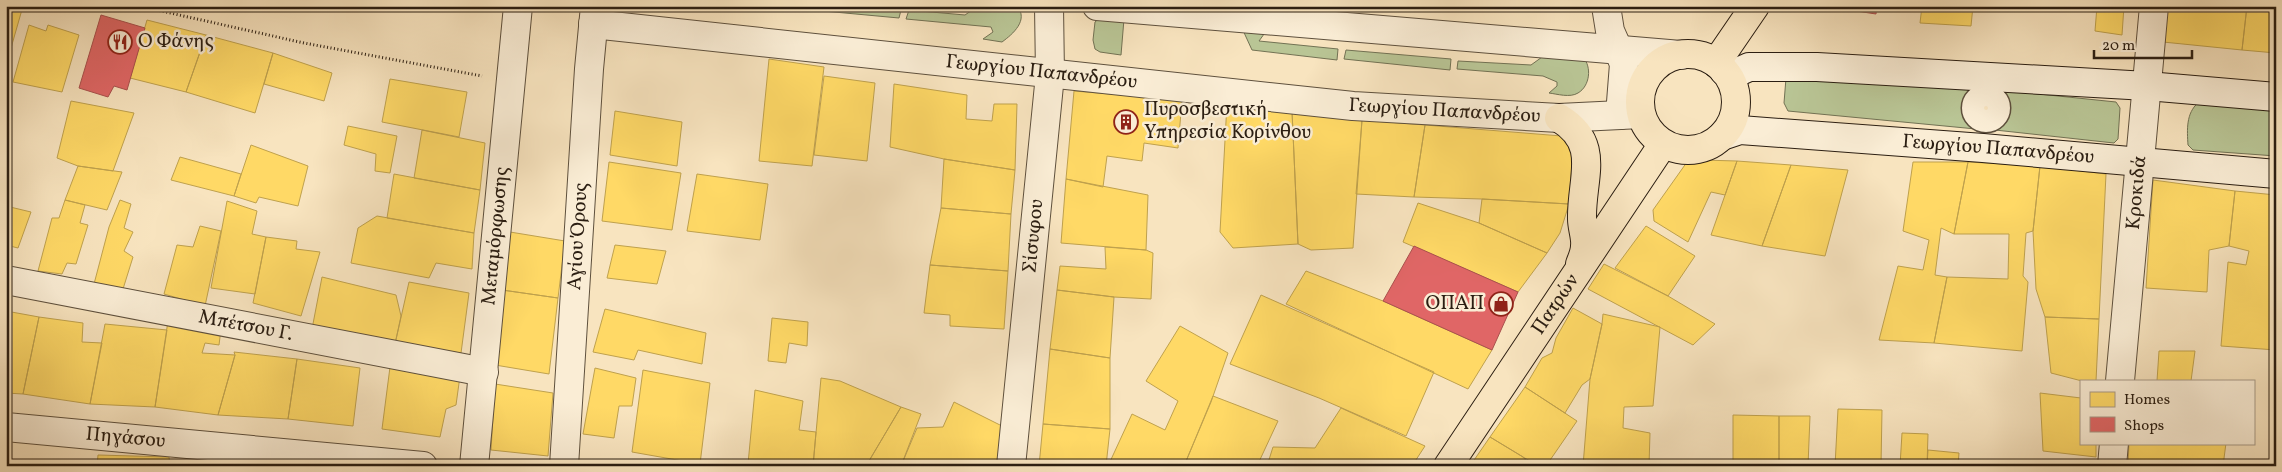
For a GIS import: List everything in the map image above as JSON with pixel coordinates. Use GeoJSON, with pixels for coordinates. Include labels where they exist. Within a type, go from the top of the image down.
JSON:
{"type":"FeatureCollection","features":[{"type":"Feature","properties":{"kind":"main road"},"geometry":{"type":"LineString","coordinates":[[1720,67],[1755,6]]}},
{"type":"Feature","properties":{"kind":"main road"},"geometry":{"type":"LineString","coordinates":[[1681,55],[1705,58],[1720,67],[1732,83],[1735,111],[1730,124],[1722,136],[1709,145],[1694,150],[1678,149],[1663,144],[1631,115],[1640,99],[1648,76],[1666,60],[1681,55]]}},
{"type":"Feature","properties":{"kind":"main road"},"geometry":{"type":"LineString","coordinates":[[1559,118],[1573,126],[1585,148],[1582,219],[1585,246],[1578,271]]}},
{"type":"Feature","properties":{"kind":"main road","name":"Πατρών"},"geometry":{"type":"LineString","coordinates":[[1448,466],[1663,144]]}},
{"type":"Feature","properties":{"kind":"street","name":"Μεταμόρφωσης"},"geometry":{"type":"LineString","coordinates":[[474,466],[518,6]]}},
{"type":"Feature","properties":{"kind":"street","name":"Σίσυφου"},"geometry":{"type":"LineString","coordinates":[[1011,466],[1050,75],[1049,6]]}},
{"type":"Feature","properties":{"kind":"street"},"geometry":{"type":"LineString","coordinates":[[1097,6],[1681,55]]}},
{"type":"Feature","properties":{"kind":"street"},"geometry":{"type":"LineString","coordinates":[[1606,6],[1610,31],[1624,64],[1631,115]]}},
{"type":"Feature","properties":{"kind":"street","name":"Κροκιδά"},"geometry":{"type":"LineString","coordinates":[[2120,380],[2154,6]]}},
{"type":"Feature","properties":{"kind":"street","name":"Γεωργίου Παπανδρέου"},"geometry":{"type":"LineString","coordinates":[[594,15],[1050,75],[1354,106],[1559,118],[1631,115]]}},
{"type":"Feature","properties":{"kind":"street","name":"Αγίου Όρους"},"geometry":{"type":"LineString","coordinates":[[564,466],[594,15]]}},
{"type":"Feature","properties":{"kind":"street"},"geometry":{"type":"LineString","coordinates":[[1720,67],[1738,72],[1749,67],[1772,66],[1987,98],[2147,86],[2276,97]]}},
{"type":"Feature","properties":{"kind":"street"},"geometry":{"type":"LineString","coordinates":[[1983,148],[1987,98]]}},
{"type":"Feature","properties":{"kind":"street","name":"Γεωργίου Παπανδρέου"},"geometry":{"type":"LineString","coordinates":[[1722,136],[1740,130],[1983,148],[2276,174]]}},
{"type":"Feature","properties":{"kind":"street","name":"Μπέτσου Γ."},"geometry":{"type":"LineString","coordinates":[[6,280],[484,372]]}},
{"type":"Feature","properties":{"kind":"street","name":"Πηγάσου"},"geometry":{"type":"LineString","coordinates":[[6,427],[423,466]]}},
{"type":"Feature","properties":{"kind":"street"},"geometry":{"type":"LineString","coordinates":[[2112,466],[2114,444]]}},
{"type":"Feature","properties":{"kind":"path"},"geometry":{"type":"LineString","coordinates":[[139,6],[304,43],[512,82]]}},
{"type":"Feature","properties":{"kind":"green space"},"geometry":{"type":"Polygon","coordinates":[[[792,6],[862,6],[901,10],[899,18],[791,8],[792,6]]]}},
{"type":"Feature","properties":{"kind":"green space"},"geometry":{"type":"Polygon","coordinates":[[[978,6],[1017,6],[1021,16],[1018,26],[1002,42],[983,39],[993,32],[991,27],[906,19],[909,10],[965,15],[978,6]]]}},
{"type":"Feature","properties":{"kind":"green space"},"geometry":{"type":"Polygon","coordinates":[[[1102,16],[1124,19],[1121,55],[1100,52],[1095,49],[1093,40],[1095,22],[1102,16]]]}},
{"type":"Feature","properties":{"kind":"green space"},"geometry":{"type":"Polygon","coordinates":[[[1241,26],[1267,30],[1259,41],[1338,49],[1337,60],[1252,50],[1241,26]]]}},
{"type":"Feature","properties":{"kind":"green space"},"geometry":{"type":"Polygon","coordinates":[[[1346,50],[1451,59],[1450,70],[1344,59],[1346,50]]]}},
{"type":"Feature","properties":{"kind":"green space"},"geometry":{"type":"Polygon","coordinates":[[[1549,52],[1583,57],[1589,71],[1587,81],[1582,90],[1571,95],[1549,93],[1557,86],[1557,82],[1543,76],[1457,69],[1458,61],[1531,65],[1549,52]]]}},
{"type":"Feature","properties":{"kind":"green space"},"geometry":{"type":"Polygon","coordinates":[[[1786,78],[1977,87],[1969,103],[1969,112],[1976,129],[1788,111],[1784,103],[1786,78]]]}},
{"type":"Feature","properties":{"kind":"green space"},"geometry":{"type":"Polygon","coordinates":[[[2000,90],[2116,102],[2120,108],[2118,139],[2114,143],[1995,130],[2004,106],[2003,95],[2000,90]]]}},
{"type":"Feature","properties":{"kind":"green space"},"geometry":{"type":"Polygon","coordinates":[[[2198,103],[2276,110],[2276,156],[2193,150],[2188,145],[2188,122],[2191,112],[2198,103]]]}},
{"type":"Feature","properties":{"kind":"building: Homes"},"geometry":{"type":"Polygon","coordinates":[[[6,6],[23,6],[7,62],[6,62],[6,6]]]}},
{"type":"Feature","properties":{"kind":"building: Homes"},"geometry":{"type":"Polygon","coordinates":[[[1922,6],[1973,6],[1971,26],[1920,23],[1922,6]]]}},
{"type":"Feature","properties":{"kind":"building: Homes"},"geometry":{"type":"Polygon","coordinates":[[[2097,6],[2124,6],[2122,35],[2095,31],[2097,6]]]}},
{"type":"Feature","properties":{"kind":"building: Homes"},"geometry":{"type":"Polygon","coordinates":[[[2168,6],[2247,6],[2242,50],[2163,42],[2168,6]]]}},
{"type":"Feature","properties":{"kind":"building: Homes"},"geometry":{"type":"Polygon","coordinates":[[[2247,6],[2276,6],[2276,53],[2242,50],[2247,6]]]}},
{"type":"Feature","properties":{"kind":"building: Homes"},"geometry":{"type":"Polygon","coordinates":[[[147,20],[206,35],[186,92],[130,78],[147,20]]]}},
{"type":"Feature","properties":{"kind":"building: Homes"},"geometry":{"type":"Polygon","coordinates":[[[29,25],[46,31],[48,25],[79,35],[62,92],[13,82],[29,25]]]}},
{"type":"Feature","properties":{"kind":"building: Homes"},"geometry":{"type":"Polygon","coordinates":[[[206,35],[273,53],[255,113],[186,92],[206,35]]]}},
{"type":"Feature","properties":{"kind":"building: Homes"},"geometry":{"type":"Polygon","coordinates":[[[273,53],[332,73],[324,101],[264,84],[273,53]]]}},
{"type":"Feature","properties":{"kind":"building: Homes"},"geometry":{"type":"Polygon","coordinates":[[[769,59],[824,67],[812,166],[759,161],[769,59]]]}},
{"type":"Feature","properties":{"kind":"building: Homes"},"geometry":{"type":"Polygon","coordinates":[[[824,76],[875,83],[867,161],[814,155],[824,76]]]}},
{"type":"Feature","properties":{"kind":"building: Homes"},"geometry":{"type":"Polygon","coordinates":[[[390,79],[467,92],[459,137],[382,122],[390,79]]]}},
{"type":"Feature","properties":{"kind":"building: Homes"},"geometry":{"type":"Polygon","coordinates":[[[894,84],[967,95],[966,119],[992,121],[994,104],[1017,104],[1015,170],[944,159],[890,147],[894,84]]]}},
{"type":"Feature","properties":{"kind":"building: Homes","name":"Πυροσβεστική Υπηρεσία Κορίνθου"},"geometry":{"type":"Polygon","coordinates":[[[1074,91],[1182,100],[1178,148],[1144,143],[1142,161],[1107,156],[1103,187],[1066,179],[1074,91]]]}},
{"type":"Feature","properties":{"kind":"building: Homes"},"geometry":{"type":"Polygon","coordinates":[[[71,101],[134,113],[113,171],[78,166],[57,158],[71,101]]]}},
{"type":"Feature","properties":{"kind":"building: Homes"},"geometry":{"type":"Polygon","coordinates":[[[1227,103],[1292,111],[1298,244],[1233,248],[1220,232],[1227,103]]]}},
{"type":"Feature","properties":{"kind":"building: Homes"},"geometry":{"type":"Polygon","coordinates":[[[615,111],[682,122],[677,166],[610,155],[615,111]]]}},
{"type":"Feature","properties":{"kind":"building: Homes"},"geometry":{"type":"Polygon","coordinates":[[[1292,111],[1362,120],[1353,248],[1311,250],[1298,244],[1292,111]]]}},
{"type":"Feature","properties":{"kind":"building: Homes"},"geometry":{"type":"Polygon","coordinates":[[[1362,120],[1425,125],[1414,197],[1356,194],[1362,120]]]}},
{"type":"Feature","properties":{"kind":"building: Homes"},"geometry":{"type":"Polygon","coordinates":[[[1425,125],[1574,137],[1569,204],[1414,197],[1425,125]]]}},
{"type":"Feature","properties":{"kind":"building: Homes"},"geometry":{"type":"Polygon","coordinates":[[[348,126],[397,136],[390,173],[375,171],[376,154],[344,145],[348,126]]]}},
{"type":"Feature","properties":{"kind":"building: Homes"},"geometry":{"type":"Polygon","coordinates":[[[422,130],[485,143],[480,190],[414,178],[422,130]]]}},
{"type":"Feature","properties":{"kind":"building: Homes"},"geometry":{"type":"Polygon","coordinates":[[[251,145],[308,166],[298,206],[259,197],[256,203],[234,196],[251,145]]]}},
{"type":"Feature","properties":{"kind":"building: Homes"},"geometry":{"type":"Polygon","coordinates":[[[180,157],[241,174],[234,196],[171,180],[180,157]]]}},
{"type":"Feature","properties":{"kind":"building: Homes"},"geometry":{"type":"Polygon","coordinates":[[[944,159],[1015,170],[1011,214],[941,208],[944,159]]]}},
{"type":"Feature","properties":{"kind":"building: Homes"},"geometry":{"type":"Polygon","coordinates":[[[1701,160],[1737,161],[1725,195],[1711,192],[1688,242],[1654,221],[1653,210],[1687,162],[1701,160]]]}},
{"type":"Feature","properties":{"kind":"building: Homes"},"geometry":{"type":"Polygon","coordinates":[[[1737,161],[1791,165],[1762,246],[1711,235],[1737,161]]]}},
{"type":"Feature","properties":{"kind":"building: Homes"},"geometry":{"type":"Polygon","coordinates":[[[609,162],[681,173],[672,230],[602,221],[609,162]]]}},
{"type":"Feature","properties":{"kind":"building: Homes"},"geometry":{"type":"Polygon","coordinates":[[[1913,162],[1968,162],[1954,234],[1941,228],[1935,275],[1947,277],[1934,343],[1879,340],[1898,266],[1923,270],[1929,240],[1903,231],[1913,162]]]}},
{"type":"Feature","properties":{"kind":"building: Homes"},"geometry":{"type":"Polygon","coordinates":[[[1968,162],[2040,166],[2033,231],[2026,233],[2023,276],[2028,282],[2022,351],[1934,343],[1947,277],[2008,279],[2009,234],[1954,234],[1968,162]]]}},
{"type":"Feature","properties":{"kind":"building: Homes"},"geometry":{"type":"Polygon","coordinates":[[[1791,165],[1848,170],[1825,256],[1762,246],[1791,165]]]}},
{"type":"Feature","properties":{"kind":"building: Homes"},"geometry":{"type":"Polygon","coordinates":[[[78,166],[122,172],[107,210],[65,200],[78,166]]]}},
{"type":"Feature","properties":{"kind":"building: Homes"},"geometry":{"type":"Polygon","coordinates":[[[2040,166],[2106,174],[2099,319],[2045,317],[2036,289],[2033,231],[2040,166]]]}},
{"type":"Feature","properties":{"kind":"building: Homes"},"geometry":{"type":"Polygon","coordinates":[[[394,174],[480,190],[474,233],[387,218],[394,174]]]}},
{"type":"Feature","properties":{"kind":"building: Homes"},"geometry":{"type":"Polygon","coordinates":[[[697,174],[768,184],[760,240],[687,231],[697,174]]]}},
{"type":"Feature","properties":{"kind":"building: Homes"},"geometry":{"type":"Polygon","coordinates":[[[1066,179],[1148,195],[1146,250],[1061,243],[1066,179]]]}},
{"type":"Feature","properties":{"kind":"building: Homes"},"geometry":{"type":"Polygon","coordinates":[[[2153,180],[2235,191],[2229,246],[2209,250],[2207,292],[2146,288],[2153,180]]]}},
{"type":"Feature","properties":{"kind":"building: Homes"},"geometry":{"type":"Polygon","coordinates":[[[2235,191],[2276,195],[2276,350],[2221,346],[2228,262],[2246,265],[2249,251],[2229,246],[2235,191]]]}},
{"type":"Feature","properties":{"kind":"building: Homes"},"geometry":{"type":"Polygon","coordinates":[[[1482,199],[1569,204],[1560,233],[1547,253],[1479,223],[1482,199]]]}},
{"type":"Feature","properties":{"kind":"building: Homes"},"geometry":{"type":"Polygon","coordinates":[[[65,200],[85,205],[80,223],[88,225],[76,264],[67,263],[62,274],[38,271],[52,218],[59,218],[65,200]]]}},
{"type":"Feature","properties":{"kind":"building: Homes"},"geometry":{"type":"Polygon","coordinates":[[[120,200],[131,204],[124,228],[133,232],[124,251],[133,257],[123,289],[94,284],[109,227],[120,200]]]}},
{"type":"Feature","properties":{"kind":"building: Homes"},"geometry":{"type":"Polygon","coordinates":[[[227,201],[257,211],[252,234],[266,237],[255,294],[211,288],[227,201]]]}},
{"type":"Feature","properties":{"kind":"building: Homes"},"geometry":{"type":"Polygon","coordinates":[[[1418,203],[1479,223],[1547,253],[1518,292],[1403,242],[1418,203]]]}},
{"type":"Feature","properties":{"kind":"building: Homes"},"geometry":{"type":"Polygon","coordinates":[[[6,206],[31,212],[18,248],[6,245],[6,206]]]}},
{"type":"Feature","properties":{"kind":"building: Homes"},"geometry":{"type":"Polygon","coordinates":[[[941,208],[1011,214],[1008,271],[930,265],[941,208]]]}},
{"type":"Feature","properties":{"kind":"building: Homes"},"geometry":{"type":"Polygon","coordinates":[[[377,216],[474,233],[472,269],[436,263],[429,278],[351,263],[358,228],[377,216]]]}},
{"type":"Feature","properties":{"kind":"building: Homes"},"geometry":{"type":"Polygon","coordinates":[[[200,226],[221,231],[205,306],[164,294],[177,245],[193,247],[200,226]]]}},
{"type":"Feature","properties":{"kind":"building: Homes"},"geometry":{"type":"Polygon","coordinates":[[[1646,226],[1695,256],[1668,296],[1615,268],[1646,226]]]}},
{"type":"Feature","properties":{"kind":"building: Homes"},"geometry":{"type":"Polygon","coordinates":[[[510,232],[565,241],[558,298],[502,290],[510,232]]]}},
{"type":"Feature","properties":{"kind":"building: Homes"},"geometry":{"type":"Polygon","coordinates":[[[266,237],[297,241],[296,249],[320,252],[301,316],[253,303],[266,237]]]}},
{"type":"Feature","properties":{"kind":"building: Homes"},"geometry":{"type":"Polygon","coordinates":[[[615,245],[666,251],[657,284],[607,278],[615,245]]]}},
{"type":"Feature","properties":{"kind":"building: Homes"},"geometry":{"type":"Polygon","coordinates":[[[1105,247],[1146,250],[1153,253],[1151,299],[1114,297],[1057,290],[1060,266],[1106,269],[1105,247]]]}},
{"type":"Feature","properties":{"kind":"building: Homes"},"geometry":{"type":"Polygon","coordinates":[[[1604,264],[1668,296],[1715,324],[1693,345],[1588,289],[1604,264]]]}},
{"type":"Feature","properties":{"kind":"building: Homes"},"geometry":{"type":"Polygon","coordinates":[[[930,265],[1008,271],[1004,329],[950,326],[950,315],[924,313],[930,265]]]}},
{"type":"Feature","properties":{"kind":"building: Homes"},"geometry":{"type":"Polygon","coordinates":[[[1306,271],[1383,301],[1492,350],[1468,389],[1286,304],[1306,271]]]}},
{"type":"Feature","properties":{"kind":"building: Homes"},"geometry":{"type":"Polygon","coordinates":[[[322,277],[396,295],[401,316],[395,344],[312,329],[322,277]]]}},
{"type":"Feature","properties":{"kind":"building: Homes"},"geometry":{"type":"Polygon","coordinates":[[[409,282],[469,293],[461,353],[395,344],[409,282]]]}},
{"type":"Feature","properties":{"kind":"building: Homes"},"geometry":{"type":"Polygon","coordinates":[[[502,290],[558,298],[549,374],[495,365],[502,290]]]}},
{"type":"Feature","properties":{"kind":"building: Homes"},"geometry":{"type":"Polygon","coordinates":[[[1057,290],[1114,297],[1110,358],[1050,349],[1057,290]]]}},
{"type":"Feature","properties":{"kind":"building: Homes"},"geometry":{"type":"Polygon","coordinates":[[[1261,295],[1434,372],[1406,436],[1319,398],[1230,364],[1261,295]]]}},
{"type":"Feature","properties":{"kind":"building: Homes"},"geometry":{"type":"Polygon","coordinates":[[[1573,308],[1602,324],[1590,379],[1582,385],[1565,413],[1525,387],[1542,358],[1552,353],[1556,338],[1573,308]]]}},
{"type":"Feature","properties":{"kind":"building: Homes"},"geometry":{"type":"Polygon","coordinates":[[[605,309],[706,333],[702,364],[638,350],[634,360],[593,352],[605,309]]]}},
{"type":"Feature","properties":{"kind":"building: Homes"},"geometry":{"type":"Polygon","coordinates":[[[6,311],[39,317],[23,394],[6,393],[6,311]]]}},
{"type":"Feature","properties":{"kind":"building: Homes"},"geometry":{"type":"Polygon","coordinates":[[[1603,314],[1660,327],[1653,406],[1624,407],[1623,428],[1650,433],[1649,466],[1583,466],[1590,379],[1603,314]]]}},
{"type":"Feature","properties":{"kind":"building: Homes"},"geometry":{"type":"Polygon","coordinates":[[[39,317],[83,323],[82,342],[102,343],[90,404],[23,394],[39,317]]]}},
{"type":"Feature","properties":{"kind":"building: Homes"},"geometry":{"type":"Polygon","coordinates":[[[2045,317],[2099,319],[2096,380],[2080,380],[2051,373],[2045,317]]]}},
{"type":"Feature","properties":{"kind":"building: Homes"},"geometry":{"type":"Polygon","coordinates":[[[772,318],[808,322],[807,346],[789,343],[786,363],[768,361],[772,318]]]}},
{"type":"Feature","properties":{"kind":"building: Homes"},"geometry":{"type":"Polygon","coordinates":[[[168,321],[221,329],[219,345],[205,343],[202,353],[235,355],[218,415],[155,407],[168,321]]]}},
{"type":"Feature","properties":{"kind":"building: Homes"},"geometry":{"type":"Polygon","coordinates":[[[105,324],[167,330],[155,407],[90,404],[105,324]]]}},
{"type":"Feature","properties":{"kind":"building: Homes"},"geometry":{"type":"Polygon","coordinates":[[[1180,326],[1228,353],[1211,402],[1184,466],[1108,466],[1132,414],[1165,430],[1178,401],[1146,381],[1180,326]]]}},
{"type":"Feature","properties":{"kind":"building: Homes"},"geometry":{"type":"Polygon","coordinates":[[[1050,349],[1110,358],[1110,429],[1043,424],[1050,349]]]}},
{"type":"Feature","properties":{"kind":"building: Homes"},"geometry":{"type":"Polygon","coordinates":[[[2159,351],[2195,351],[2191,380],[2157,380],[2159,351]]]}},
{"type":"Feature","properties":{"kind":"building: Homes"},"geometry":{"type":"Polygon","coordinates":[[[234,352],[297,359],[288,419],[218,415],[235,355],[234,352]]]}},
{"type":"Feature","properties":{"kind":"building: Homes"},"geometry":{"type":"Polygon","coordinates":[[[297,359],[360,368],[353,426],[288,419],[297,359]]]}},
{"type":"Feature","properties":{"kind":"building: Homes"},"geometry":{"type":"Polygon","coordinates":[[[390,367],[460,376],[456,405],[446,409],[440,437],[382,429],[390,367]]]}},
{"type":"Feature","properties":{"kind":"building: Homes"},"geometry":{"type":"Polygon","coordinates":[[[595,368],[636,378],[632,406],[619,406],[614,438],[583,434],[595,368]]]}},
{"type":"Feature","properties":{"kind":"building: Homes"},"geometry":{"type":"Polygon","coordinates":[[[643,370],[710,383],[700,464],[632,452],[643,370]]]}},
{"type":"Feature","properties":{"kind":"building: Homes"},"geometry":{"type":"Polygon","coordinates":[[[821,378],[840,381],[901,407],[866,466],[813,466],[821,378]]]}},
{"type":"Feature","properties":{"kind":"building: Homes"},"geometry":{"type":"Polygon","coordinates":[[[495,384],[553,393],[548,456],[491,450],[495,384]]]}},
{"type":"Feature","properties":{"kind":"building: Homes"},"geometry":{"type":"Polygon","coordinates":[[[1525,387],[1577,421],[1546,466],[1538,466],[1490,437],[1525,387]]]}},
{"type":"Feature","properties":{"kind":"building: Homes"},"geometry":{"type":"Polygon","coordinates":[[[755,390],[803,401],[799,430],[816,432],[813,466],[748,464],[755,390]]]}},
{"type":"Feature","properties":{"kind":"building: Homes"},"geometry":{"type":"Polygon","coordinates":[[[2040,393],[2080,398],[2080,444],[2096,444],[2096,457],[2043,451],[2040,393]]]}},
{"type":"Feature","properties":{"kind":"building: Homes"},"geometry":{"type":"Polygon","coordinates":[[[1213,396],[1278,421],[1257,466],[1184,466],[1213,396]]]}},
{"type":"Feature","properties":{"kind":"building: Homes"},"geometry":{"type":"Polygon","coordinates":[[[954,402],[1002,426],[998,466],[901,466],[917,428],[943,427],[954,402]]]}},
{"type":"Feature","properties":{"kind":"building: Homes"},"geometry":{"type":"Polygon","coordinates":[[[901,407],[921,414],[901,466],[866,466],[901,407]]]}},
{"type":"Feature","properties":{"kind":"building: Homes"},"geometry":{"type":"Polygon","coordinates":[[[1341,408],[1425,446],[1412,466],[1267,466],[1273,447],[1315,448],[1341,408]]]}},
{"type":"Feature","properties":{"kind":"building: Homes"},"geometry":{"type":"Polygon","coordinates":[[[1838,409],[1882,410],[1881,466],[1835,466],[1838,409]]]}},
{"type":"Feature","properties":{"kind":"building: Homes"},"geometry":{"type":"Polygon","coordinates":[[[1733,415],[1779,416],[1779,466],[1733,466],[1733,415]]]}},
{"type":"Feature","properties":{"kind":"building: Homes"},"geometry":{"type":"Polygon","coordinates":[[[1779,416],[1810,416],[1808,466],[1779,466],[1779,416]]]}},
{"type":"Feature","properties":{"kind":"building: Homes"},"geometry":{"type":"Polygon","coordinates":[[[1043,424],[1110,429],[1106,466],[1039,466],[1043,424]]]}},
{"type":"Feature","properties":{"kind":"building: Homes"},"geometry":{"type":"Polygon","coordinates":[[[1902,433],[1928,434],[1927,466],[1900,466],[1902,433]]]}},
{"type":"Feature","properties":{"kind":"building: Homes"},"geometry":{"type":"Polygon","coordinates":[[[1490,437],[1523,457],[1531,466],[1470,466],[1490,437]]]}},
{"type":"Feature","properties":{"kind":"building: Homes"},"geometry":{"type":"Polygon","coordinates":[[[2129,444],[2226,444],[2223,466],[2128,466],[2129,444]]]}},
{"type":"Feature","properties":{"kind":"building: Homes"},"geometry":{"type":"Polygon","coordinates":[[[1928,450],[1959,453],[1958,466],[1927,466],[1928,450]]]}},
{"type":"Feature","properties":{"kind":"building: Homes"},"geometry":{"type":"Polygon","coordinates":[[[98,455],[169,457],[170,466],[97,466],[98,455]]]}},
{"type":"Feature","properties":{"kind":"building: Shops"},"geometry":{"type":"Polygon","coordinates":[[[1829,6],[1877,6],[1876,14],[1829,6]]]}},
{"type":"Feature","properties":{"kind":"building: Shops"},"geometry":{"type":"Polygon","coordinates":[[[101,15],[145,28],[127,90],[114,86],[108,97],[79,88],[101,15]]]}},
{"type":"Feature","properties":{"kind":"building: Shops"},"geometry":{"type":"Polygon","coordinates":[[[1414,246],[1518,292],[1492,350],[1383,301],[1414,246]]]}},
{"type":"Feature","properties":{"kind":"place","name":"Ο Φάνης"},"geometry":{"type":"Point","coordinates":[120,42]}},
{"type":"Feature","properties":{"kind":"place","name":"Πυροσβεστική Υπηρεσία Κορίνθου"},"geometry":{"type":"Point","coordinates":[1126,122]}},
{"type":"Feature","properties":{"kind":"place","name":"ΟΠΑΠ"},"geometry":{"type":"Point","coordinates":[1501,304]}}]}
